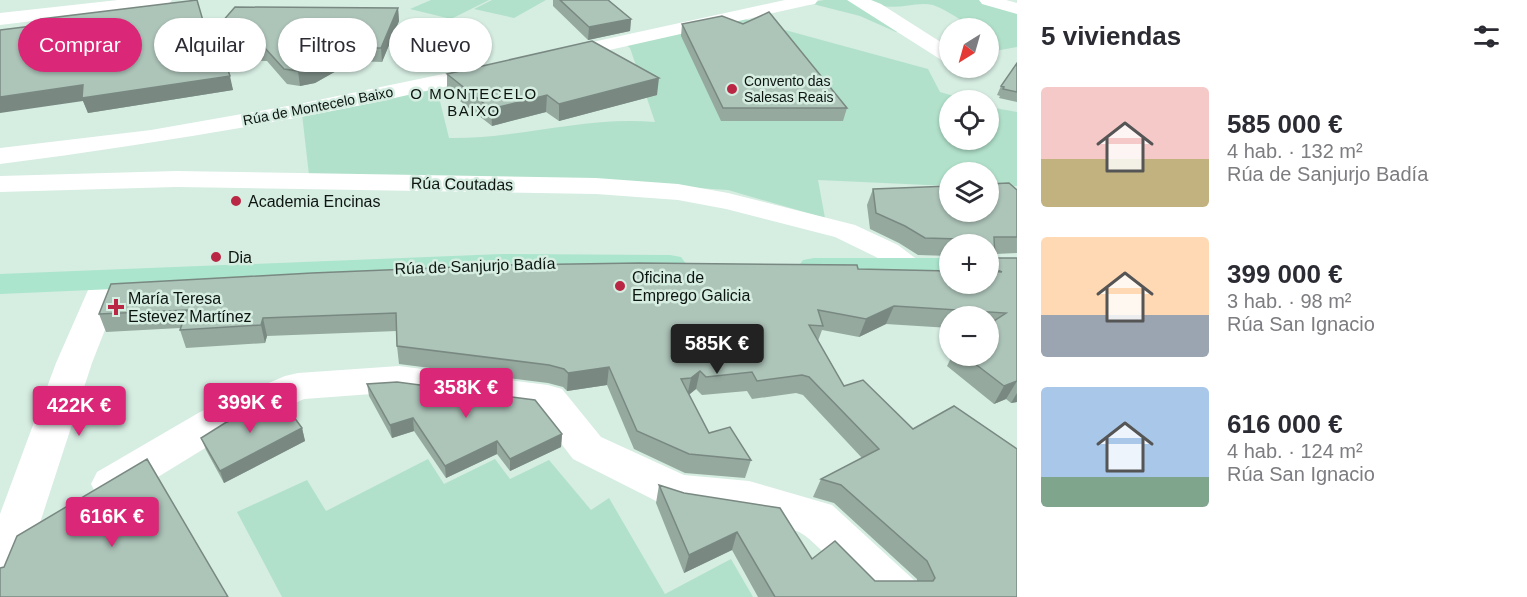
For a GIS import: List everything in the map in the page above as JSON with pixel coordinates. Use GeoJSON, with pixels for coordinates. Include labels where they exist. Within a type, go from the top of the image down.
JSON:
{"type":"FeatureCollection","features":[{"type":"Feature","properties":{"kind":"main road","name":"Rúa de Sanjurjo Badía"},"geometry":{"type":"LineString","coordinates":[[0,284],[502,263],[696,265]]}},
{"type":"Feature","properties":{"kind":"main road"},"geometry":{"type":"LineString","coordinates":[[790,266],[939,267]]}},
{"type":"Feature","properties":{"kind":"street"},"geometry":{"type":"LineString","coordinates":[[0,19],[163,0]]}},
{"type":"Feature","properties":{"kind":"street"},"geometry":{"type":"LineString","coordinates":[[531,62],[809,0]]}},
{"type":"Feature","properties":{"kind":"street"},"geometry":{"type":"LineString","coordinates":[[856,0],[875,8],[939,50]]}},
{"type":"Feature","properties":{"kind":"street"},"geometry":{"type":"LineString","coordinates":[[988,0],[1017,9]]}},
{"type":"Feature","properties":{"kind":"street","name":"Rúa de Montecelo Baixo"},"geometry":{"type":"LineString","coordinates":[[0,156],[151,137],[299,111],[507,66]]}},
{"type":"Feature","properties":{"kind":"street","name":"Rúa Coutadas"},"geometry":{"type":"LineString","coordinates":[[0,184],[176,179],[540,185],[668,191],[728,201],[845,231],[880,247],[908,268]]}},
{"type":"Feature","properties":{"kind":"street"},"geometry":{"type":"LineString","coordinates":[[6,558],[74,363],[108,281]]}},
{"type":"Feature","properties":{"kind":"street"},"geometry":{"type":"LineString","coordinates":[[6,558],[73,507],[214,423],[298,386],[399,379],[548,399],[587,448],[679,492],[749,499],[816,518],[898,597]]}},
{"type":"Feature","properties":{"kind":"green space"},"geometry":{"type":"Polygon","coordinates":[[[431,0],[489,0],[453,18],[410,9],[431,0]]]}},
{"type":"Feature","properties":{"kind":"green space"},"geometry":{"type":"Polygon","coordinates":[[[492,0],[546,0],[514,18],[474,9],[492,0]]]}},
{"type":"Feature","properties":{"kind":"green space"},"geometry":{"type":"Polygon","coordinates":[[[824,0],[850,0],[902,32],[896,32],[860,16],[809,3],[824,0]]]}},
{"type":"Feature","properties":{"kind":"green space"},"geometry":{"type":"Polygon","coordinates":[[[868,0],[981,0],[1017,11],[1017,47],[999,50],[999,18],[957,18],[940,8],[925,4],[894,7],[868,0]]]}},
{"type":"Feature","properties":{"kind":"green space"},"geometry":{"type":"Polygon","coordinates":[[[741,18],[928,69],[939,90],[939,150],[999,150],[999,109],[1017,112],[1017,186],[999,187],[999,162],[939,162],[939,186],[818,180],[825,218],[728,190],[578,180],[309,175],[302,114],[436,85],[449,138],[501,135],[603,122],[655,122],[630,48],[625,44],[741,18]]]}},
{"type":"Feature","properties":{"kind":"green space"},"geometry":{"type":"Polygon","coordinates":[[[428,459],[444,484],[495,459],[510,479],[549,460],[591,510],[609,498],[665,594],[731,559],[753,597],[282,597],[237,512],[307,480],[326,511],[428,459]]]}},
{"type":"Feature","properties":{"kind":"building"},"geometry":{"type":"Polygon","coordinates":[[[197,0],[202,18],[154,18],[154,72],[229,72],[230,76],[82,98],[83,85],[0,97],[0,30],[18,28],[18,72],[142,72],[142,18],[49,18],[197,0]]]}},
{"type":"Feature","properties":{"kind":"building"},"geometry":{"type":"Polygon","coordinates":[[[560,0],[608,0],[631,19],[589,27],[560,0]]]}},
{"type":"Feature","properties":{"kind":"building"},"geometry":{"type":"Polygon","coordinates":[[[235,7],[398,8],[394,18],[389,18],[389,29],[381,48],[377,48],[377,18],[278,18],[278,62],[266,49],[266,18],[225,18],[235,7]]]}},
{"type":"Feature","properties":{"kind":"building"},"geometry":{"type":"Polygon","coordinates":[[[769,12],[847,108],[723,108],[682,24],[722,16],[743,24],[769,12]]]}},
{"type":"Feature","properties":{"kind":"building"},"geometry":{"type":"Polygon","coordinates":[[[592,41],[659,78],[559,104],[547,95],[491,109],[447,74],[492,72],[492,64],[592,41]]]}},
{"type":"Feature","properties":{"kind":"building"},"geometry":{"type":"Polygon","coordinates":[[[1017,63],[1017,92],[1003,89],[1004,87],[1001,86],[1017,63]]]}},
{"type":"Feature","properties":{"kind":"building"},"geometry":{"type":"Polygon","coordinates":[[[999,183],[1009,183],[1017,190],[1017,237],[999,237],[999,234],[939,234],[939,238],[925,238],[876,213],[873,189],[939,186],[939,222],[999,222],[999,183]]]}},
{"type":"Feature","properties":{"kind":"building"},"geometry":{"type":"Polygon","coordinates":[[[999,258],[1017,258],[1017,381],[1004,386],[978,366],[999,366],[999,318],[1006,313],[999,313],[999,306],[939,306],[939,309],[894,306],[866,319],[818,310],[823,326],[809,325],[844,386],[863,380],[913,429],[954,406],[1017,449],[1017,597],[775,597],[737,532],[689,555],[659,485],[684,493],[780,508],[812,559],[835,541],[875,581],[933,581],[935,578],[927,561],[841,485],[821,479],[879,449],[809,377],[802,375],[757,381],[752,372],[706,377],[700,371],[691,378],[681,379],[709,433],[730,427],[751,460],[689,454],[637,431],[609,367],[568,373],[564,369],[549,365],[397,346],[396,313],[263,318],[261,325],[180,330],[187,310],[99,314],[111,284],[312,273],[507,265],[639,263],[857,265],[858,269],[939,271],[939,294],[999,294],[999,272],[1002,272],[999,271],[999,258]]]}},
{"type":"Feature","properties":{"kind":"building"},"geometry":{"type":"Polygon","coordinates":[[[397,382],[535,400],[562,434],[510,459],[497,441],[445,466],[413,418],[390,425],[367,384],[397,382]]]}},
{"type":"Feature","properties":{"kind":"building"},"geometry":{"type":"Polygon","coordinates":[[[280,398],[302,428],[220,471],[201,438],[225,423],[280,398]]]}},
{"type":"Feature","properties":{"kind":"building"},"geometry":{"type":"Polygon","coordinates":[[[147,459],[228,597],[0,597],[0,568],[4,567],[17,536],[147,459]]]}},
{"type":"Feature","properties":{"kind":"place","name":"Convento das Salesas Reais"},"geometry":{"type":"Point","coordinates":[732,89]}},
{"type":"Feature","properties":{"kind":"place","name":"Academia Encinas"},"geometry":{"type":"Point","coordinates":[236,201]}},
{"type":"Feature","properties":{"kind":"place","name":"Dia"},"geometry":{"type":"Point","coordinates":[216,257]}},
{"type":"Feature","properties":{"kind":"place","name":"Oficina de Emprego Galicia"},"geometry":{"type":"Point","coordinates":[620,286]}},
{"type":"Feature","properties":{"kind":"place","name":"María Teresa Estevez Martínez"},"geometry":{"type":"Point","coordinates":[116,307]}},
{"type":"Feature","properties":{"kind":"district","name":"O MONTECELO BAIXO"},"geometry":{"type":"Point","coordinates":[474,102]}}]}
